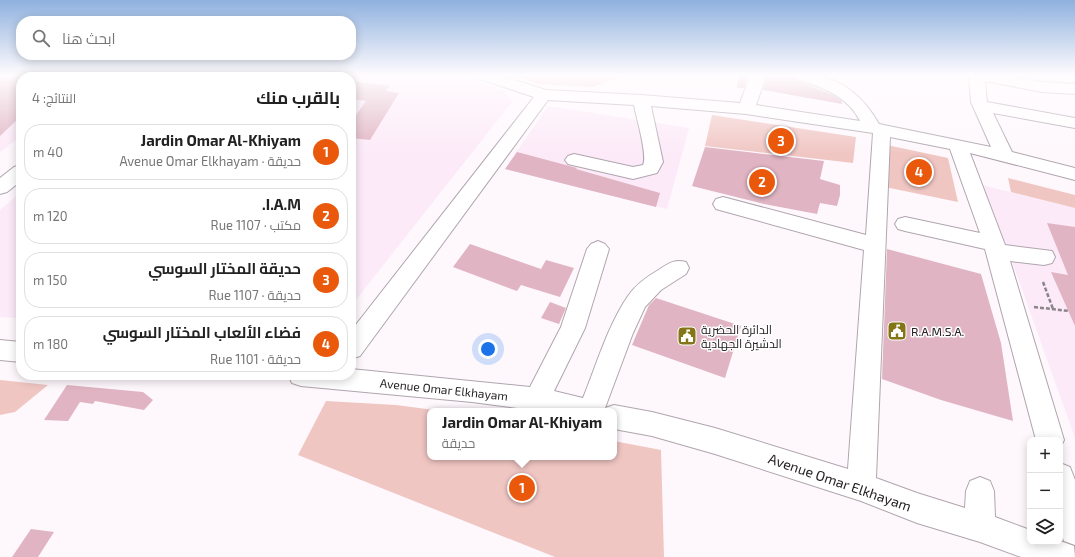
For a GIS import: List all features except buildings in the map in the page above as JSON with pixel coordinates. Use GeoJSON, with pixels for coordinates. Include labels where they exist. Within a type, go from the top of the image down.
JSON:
{"type":"FeatureCollection","features":[{"type":"Feature","properties":{"kind":"street"},"geometry":{"type":"LineString","coordinates":[[356,342],[539,102]]}},
{"type":"Feature","properties":{"kind":"street"},"geometry":{"type":"LineString","coordinates":[[574,160],[633,173],[650,169],[654,162],[653,152],[641,102]]}},
{"type":"Feature","properties":{"kind":"street"},"geometry":{"type":"LineString","coordinates":[[664,102],[746,109],[877,129],[957,144],[1075,174]]}},
{"type":"Feature","properties":{"kind":"street"},"geometry":{"type":"LineString","coordinates":[[746,109],[749,102]]}},
{"type":"Feature","properties":{"kind":"street"},"geometry":{"type":"LineString","coordinates":[[857,102],[877,129],[875,244],[861,487]]}},
{"type":"Feature","properties":{"kind":"street"},"geometry":{"type":"LineString","coordinates":[[979,102],[1004,155]]}},
{"type":"Feature","properties":{"kind":"street"},"geometry":{"type":"LineString","coordinates":[[982,106],[1075,123]]}},
{"type":"Feature","properties":{"kind":"street"},"geometry":{"type":"LineString","coordinates":[[957,144],[973,180],[995,248],[1049,437]]}},
{"type":"Feature","properties":{"kind":"street"},"geometry":{"type":"LineString","coordinates":[[0,188],[16,175]]}},
{"type":"Feature","properties":{"kind":"street"},"geometry":{"type":"LineString","coordinates":[[723,204],[875,244]]}},
{"type":"Feature","properties":{"kind":"street"},"geometry":{"type":"LineString","coordinates":[[905,224],[995,248],[1044,257]]}},
{"type":"Feature","properties":{"kind":"street"},"geometry":{"type":"LineString","coordinates":[[537,399],[573,328],[598,249]]}},
{"type":"Feature","properties":{"kind":"street"},"geometry":{"type":"LineString","coordinates":[[592,408],[621,333],[636,302],[653,284],[678,268]]}},
{"type":"Feature","properties":{"kind":"street"},"geometry":{"type":"LineString","coordinates":[[0,350],[16,352]]}},
{"type":"Feature","properties":{"kind":"street","name":"Avenue Omar Elkhayam"},"geometry":{"type":"LineString","coordinates":[[356,379],[537,399],[574,408]]}},
{"type":"Feature","properties":{"kind":"street","name":"Avenue Omar Elkhayam"},"geometry":{"type":"LineString","coordinates":[[617,418],[652,424],[715,441],[861,487],[917,508],[980,527],[1063,557]]}},
{"type":"Feature","properties":{"kind":"street"},"geometry":{"type":"LineString","coordinates":[[1063,488],[1075,530]]}},
{"type":"Feature","properties":{"kind":"street"},"geometry":{"type":"LineString","coordinates":[[980,491],[980,527]]}},
{"type":"Feature","properties":{"kind":"path"},"geometry":{"type":"LineString","coordinates":[[1043,282],[1053,310]]}},
{"type":"Feature","properties":{"kind":"path"},"geometry":{"type":"LineString","coordinates":[[1028,305],[1053,310],[1069,311]]}},
{"type":"Feature","properties":{"kind":"shaded area"},"geometry":{"type":"Polygon","coordinates":[[[0,102],[16,102],[16,140],[0,152],[0,102]]]}},
{"type":"Feature","properties":{"kind":"shaded area"},"geometry":{"type":"Polygon","coordinates":[[[356,102],[512,102],[356,300],[356,102]]]}},
{"type":"Feature","properties":{"kind":"shaded area"},"geometry":{"type":"Polygon","coordinates":[[[548,106],[689,128],[667,209],[505,169],[548,106]]]}},
{"type":"Feature","properties":{"kind":"shaded area"},"geometry":{"type":"Polygon","coordinates":[[[712,115],[856,137],[853,163],[705,146],[712,115]]]}},
{"type":"Feature","properties":{"kind":"shaded area"},"geometry":{"type":"Polygon","coordinates":[[[887,145],[948,158],[958,202],[885,187],[887,145]]]}},
{"type":"Feature","properties":{"kind":"shaded area"},"geometry":{"type":"Polygon","coordinates":[[[1008,178],[1075,195],[1075,208],[1011,192],[1008,178]]]}},
{"type":"Feature","properties":{"kind":"shaded area"},"geometry":{"type":"Polygon","coordinates":[[[982,185],[1075,208],[1075,438],[1009,253],[982,185]]]}},
{"type":"Feature","properties":{"kind":"shaded area"},"geometry":{"type":"Polygon","coordinates":[[[16,196],[16,318],[0,317],[0,210],[16,196]]]}},
{"type":"Feature","properties":{"kind":"shaded area"},"geometry":{"type":"Polygon","coordinates":[[[0,380],[48,385],[15,412],[0,415],[0,380]]]}},
{"type":"Feature","properties":{"kind":"shaded area"},"geometry":{"type":"Polygon","coordinates":[[[326,401],[396,405],[427,409],[427,460],[617,460],[617,442],[661,450],[664,557],[555,557],[298,455],[326,401]]]}},
{"type":"Feature","properties":{"kind":"place","name":"حديقة المختار السوسي"},"geometry":{"type":"Point","coordinates":[781,141]}},
{"type":"Feature","properties":{"kind":"place","name":"فضاء الألعاب المختار السوسي"},"geometry":{"type":"Point","coordinates":[919,172]}},
{"type":"Feature","properties":{"kind":"place","name":"I.A.M."},"geometry":{"type":"Point","coordinates":[762,182]}},
{"type":"Feature","properties":{"kind":"place","name":"R.A.M.S.A."},"geometry":{"type":"Point","coordinates":[897,331]}},
{"type":"Feature","properties":{"kind":"place","name":"الدائرة الحضرية الدشيرة الجهادية"},"geometry":{"type":"Point","coordinates":[687,336]}},
{"type":"Feature","properties":{"kind":"place","name":"Jardin Omar Al-Khiyam"},"geometry":{"type":"Point","coordinates":[522,488]}}]}
